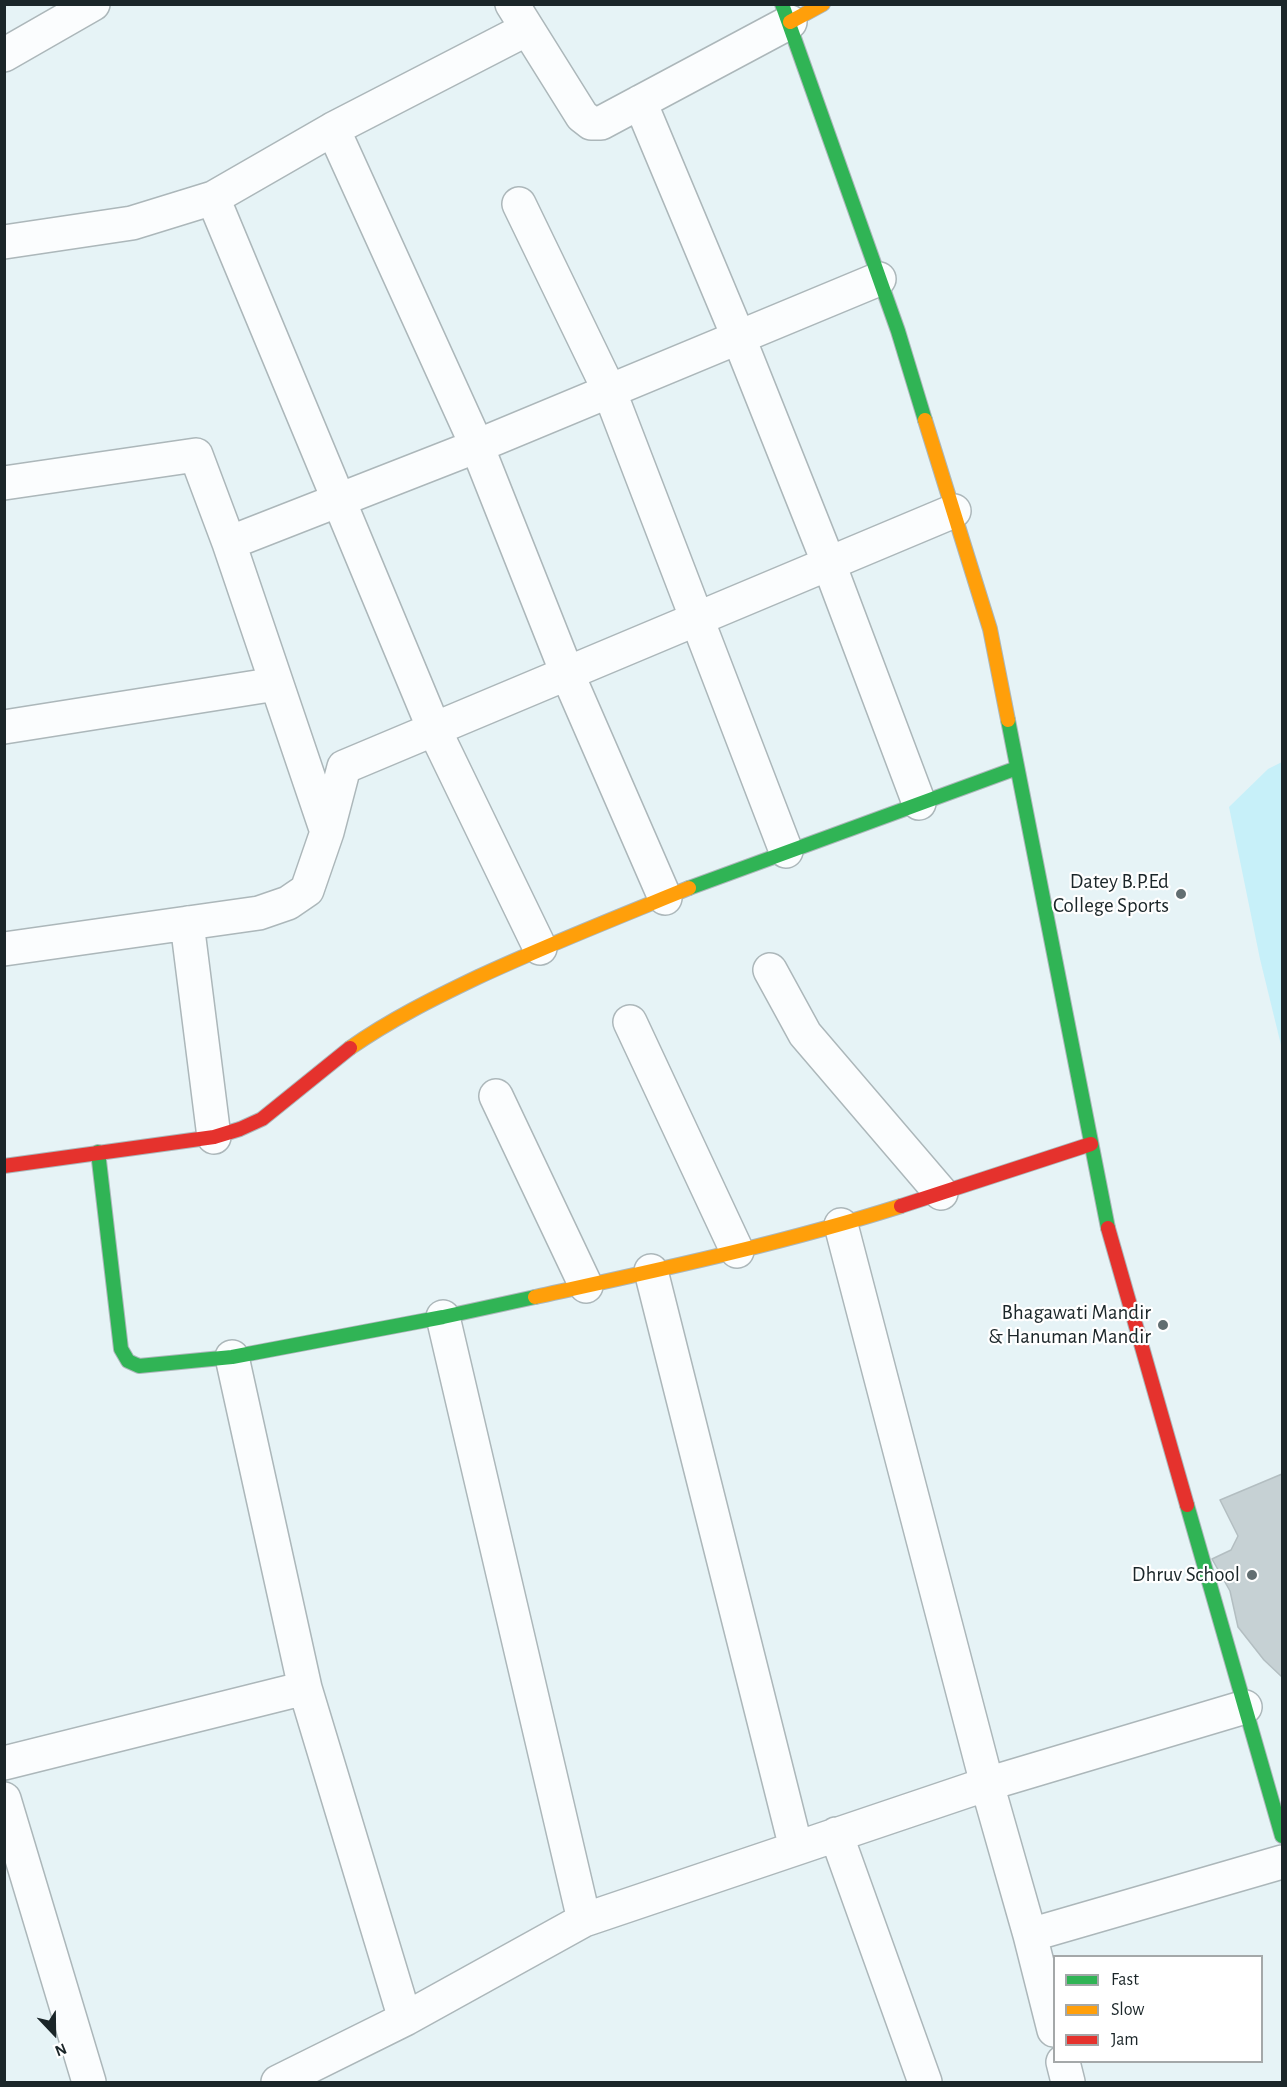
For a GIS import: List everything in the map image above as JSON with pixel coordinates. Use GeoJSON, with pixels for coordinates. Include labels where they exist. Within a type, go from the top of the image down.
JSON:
{"type":"FeatureCollection","features":[{"type":"Feature","properties":{"kind":"street"},"geometry":{"type":"LineString","coordinates":[[4,55],[93,4]]}},
{"type":"Feature","properties":{"kind":"street"},"geometry":{"type":"LineString","coordinates":[[4,242],[132,223],[213,198],[520,17],[582,116],[591,123],[601,123],[640,102],[786,13],[823,4]]}},
{"type":"Feature","properties":{"kind":"street"},"geometry":{"type":"LineString","coordinates":[[786,13],[898,331],[990,629],[1109,1234],[1282,1836]]}},
{"type":"Feature","properties":{"kind":"street"},"geometry":{"type":"LineString","coordinates":[[640,102],[738,336],[829,564],[919,803]]}},
{"type":"Feature","properties":{"kind":"street"},"geometry":{"type":"LineString","coordinates":[[333,129],[477,446],[567,673],[665,898]]}},
{"type":"Feature","properties":{"kind":"street"},"geometry":{"type":"LineString","coordinates":[[213,198],[434,729],[540,948]]}},
{"type":"Feature","properties":{"kind":"street"},"geometry":{"type":"LineString","coordinates":[[519,204],[609,390],[786,851]]}},
{"type":"Feature","properties":{"kind":"street"},"geometry":{"type":"LineString","coordinates":[[229,543],[477,446],[879,279]]}},
{"type":"Feature","properties":{"kind":"street"},"geometry":{"type":"LineString","coordinates":[[4,483],[196,455],[229,543],[327,832]]}},
{"type":"Feature","properties":{"kind":"street"},"geometry":{"type":"LineString","coordinates":[[4,949],[259,913],[288,903],[307,890],[327,832],[344,767],[954,511]]}},
{"type":"Feature","properties":{"kind":"street"},"geometry":{"type":"LineString","coordinates":[[4,727],[276,684]]}},
{"type":"Feature","properties":{"kind":"street"},"geometry":{"type":"LineString","coordinates":[[4,1166],[214,1137],[240,1129],[262,1119],[332,1061],[379,1028],[445,993],[540,948],[786,851],[1017,768]]}},
{"type":"Feature","properties":{"kind":"street"},"geometry":{"type":"LineString","coordinates":[[187,923],[214,1137]]}},
{"type":"Feature","properties":{"kind":"street"},"geometry":{"type":"LineString","coordinates":[[770,970],[805,1034],[941,1193]]}},
{"type":"Feature","properties":{"kind":"street"},"geometry":{"type":"LineString","coordinates":[[630,1022],[737,1251]]}},
{"type":"Feature","properties":{"kind":"street"},"geometry":{"type":"LineString","coordinates":[[496,1096],[586,1286]]}},
{"type":"Feature","properties":{"kind":"street"},"geometry":{"type":"LineString","coordinates":[[98,1152],[122,1349],[128,1361],[139,1366],[232,1357],[443,1317],[737,1251],[841,1225],[1091,1144]]}},
{"type":"Feature","properties":{"kind":"street"},"geometry":{"type":"LineString","coordinates":[[841,1225],[987,1784],[1053,2026]]}},
{"type":"Feature","properties":{"kind":"street"},"geometry":{"type":"LineString","coordinates":[[651,1271],[796,1848]]}},
{"type":"Feature","properties":{"kind":"street"},"geometry":{"type":"LineString","coordinates":[[443,1317],[584,1920]]}},
{"type":"Feature","properties":{"kind":"street"},"geometry":{"type":"LineString","coordinates":[[232,1357],[305,1688],[405,2019]]}},
{"type":"Feature","properties":{"kind":"street"},"geometry":{"type":"LineString","coordinates":[[4,1763],[305,1688]]}},
{"type":"Feature","properties":{"kind":"street"},"geometry":{"type":"LineString","coordinates":[[278,2082],[405,2019],[584,1920],[987,1784],[1245,1707]]}},
{"type":"Feature","properties":{"kind":"street"},"geometry":{"type":"LineString","coordinates":[[4,1799],[89,2082]]}},
{"type":"Feature","properties":{"kind":"street"},"geometry":{"type":"LineString","coordinates":[[836,1834],[925,2082]]}},
{"type":"Feature","properties":{"kind":"street"},"geometry":{"type":"LineString","coordinates":[[1030,1935],[1282,1862]]}},
{"type":"Feature","properties":{"kind":"street"},"geometry":{"type":"LineString","coordinates":[[1063,2063],[1068,2082]]}},
{"type":"Feature","properties":{"kind":"shaded area"},"geometry":{"type":"Polygon","coordinates":[[[1282,762],[1282,1049],[1260,959],[1229,807],[1268,769],[1282,762]]]}},
{"type":"Feature","properties":{"kind":"building","name":"Dhruv School"},"geometry":{"type":"Polygon","coordinates":[[[1282,1474],[1282,1677],[1264,1660],[1238,1627],[1230,1591],[1212,1559],[1231,1550],[1238,1536],[1220,1500],[1282,1474]]]}},
{"type":"Feature","properties":{"kind":"traffic: fast"},"geometry":{"type":"LineString","coordinates":[[782,4],[898,331],[925,420]]}},
{"type":"Feature","properties":{"kind":"traffic: fast"},"geometry":{"type":"LineString","coordinates":[[1008,720],[1108,1228]]}},
{"type":"Feature","properties":{"kind":"traffic: fast"},"geometry":{"type":"LineString","coordinates":[[689,888],[1017,768]]}},
{"type":"Feature","properties":{"kind":"traffic: fast"},"geometry":{"type":"LineString","coordinates":[[98,1152],[121,1349],[128,1361],[139,1366],[232,1357],[535,1297]]}},
{"type":"Feature","properties":{"kind":"traffic: fast"},"geometry":{"type":"LineString","coordinates":[[1187,1505],[1282,1836]]}},
{"type":"Feature","properties":{"kind":"traffic: slow"},"geometry":{"type":"LineString","coordinates":[[790,22],[823,4]]}},
{"type":"Feature","properties":{"kind":"traffic: slow"},"geometry":{"type":"LineString","coordinates":[[925,420],[990,629],[1008,720]]}},
{"type":"Feature","properties":{"kind":"traffic: slow"},"geometry":{"type":"LineString","coordinates":[[350,1048],[412,1010],[478,977],[556,942],[689,888]]}},
{"type":"Feature","properties":{"kind":"traffic: slow"},"geometry":{"type":"LineString","coordinates":[[535,1297],[765,1244],[901,1206]]}},
{"type":"Feature","properties":{"kind":"traffic: jam"},"geometry":{"type":"LineString","coordinates":[[4,1166],[214,1137],[240,1129],[262,1119],[350,1048]]}},
{"type":"Feature","properties":{"kind":"traffic: jam"},"geometry":{"type":"LineString","coordinates":[[901,1206],[1091,1144]]}},
{"type":"Feature","properties":{"kind":"traffic: jam"},"geometry":{"type":"LineString","coordinates":[[1108,1228],[1187,1505]]}},
{"type":"Feature","properties":{"kind":"place","name":"Datey B.P.Ed College Sports"},"geometry":{"type":"Point","coordinates":[1181,894]}},
{"type":"Feature","properties":{"kind":"place","name":"Bhagawati Mandir & Hanuman Mandir"},"geometry":{"type":"Point","coordinates":[1163,1325]}},
{"type":"Feature","properties":{"kind":"place","name":"Dhruv School"},"geometry":{"type":"Point","coordinates":[1252,1575]}}]}
